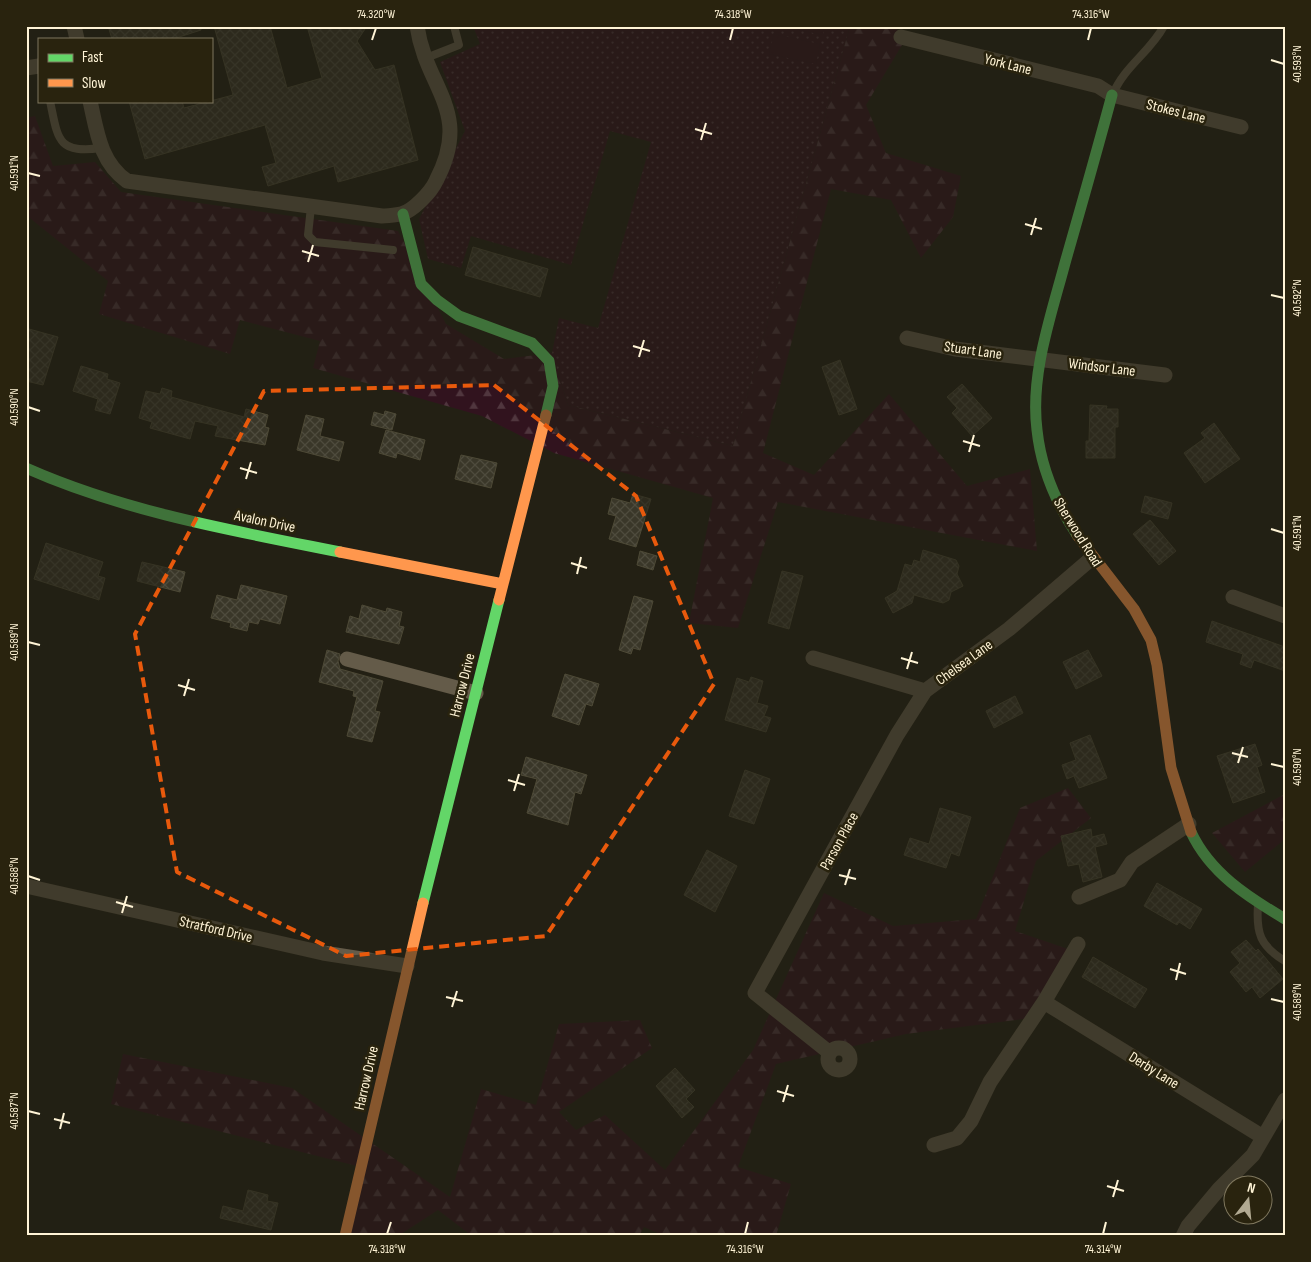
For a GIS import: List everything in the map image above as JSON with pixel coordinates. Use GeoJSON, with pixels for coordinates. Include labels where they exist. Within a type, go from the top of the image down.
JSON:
{"type":"FeatureCollection","features":[{"type":"Feature","properties":{"kind":"street"},"geometry":{"type":"LineString","coordinates":[[90,102],[101,148],[118,175],[127,181],[382,216],[403,214],[433,188],[447,162],[452,133],[447,107],[426,58],[417,26]]}},
{"type":"Feature","properties":{"kind":"street","name":"York Lane"},"geometry":{"type":"LineString","coordinates":[[901,37],[1098,86],[1112,95]]}},
{"type":"Feature","properties":{"kind":"street","name":"Stokes Lane"},"geometry":{"type":"LineString","coordinates":[[1112,95],[1241,127]]}},
{"type":"Feature","properties":{"kind":"street","name":"Sherwood Road"},"geometry":{"type":"LineString","coordinates":[[1112,95],[1039,360],[1034,427],[1039,455],[1050,487],[1068,522],[1092,558],[1129,603],[1150,638],[1178,795],[1204,856],[1225,877],[1285,919]]}},
{"type":"Feature","properties":{"kind":"street","name":"Harrow Drive"},"geometry":{"type":"LineString","coordinates":[[345,1236],[407,966],[553,386],[550,360],[532,343],[459,316],[437,300],[420,284],[403,214]]}},
{"type":"Feature","properties":{"kind":"street","name":"Stuart Lane"},"geometry":{"type":"LineString","coordinates":[[907,338],[955,349],[1039,360]]}},
{"type":"Feature","properties":{"kind":"street","name":"Windsor Lane"},"geometry":{"type":"LineString","coordinates":[[1039,360],[1165,374]]}},
{"type":"Feature","properties":{"kind":"street","name":"Avalon Drive"},"geometry":{"type":"LineString","coordinates":[[26,468],[100,497],[169,515],[252,534],[503,584]]}},
{"type":"Feature","properties":{"kind":"street","name":"Chelsea Lane"},"geometry":{"type":"LineString","coordinates":[[813,658],[925,691],[1009,629],[1092,558]]}},
{"type":"Feature","properties":{"kind":"street"},"geometry":{"type":"LineString","coordinates":[[1233,597],[1285,616]]}},
{"type":"Feature","properties":{"kind":"street"},"geometry":{"type":"LineString","coordinates":[[347,659],[476,693]]}},
{"type":"Feature","properties":{"kind":"street","name":"Parson Place"},"geometry":{"type":"LineString","coordinates":[[830,1053],[755,993],[897,735],[925,691]]}},
{"type":"Feature","properties":{"kind":"street"},"geometry":{"type":"LineString","coordinates":[[1079,898],[1120,880],[1132,862],[1189,824]]}},
{"type":"Feature","properties":{"kind":"street","name":"Stratford Drive"},"geometry":{"type":"LineString","coordinates":[[26,886],[323,953],[407,966]]}},
{"type":"Feature","properties":{"kind":"street"},"geometry":{"type":"LineString","coordinates":[[934,1145],[958,1138],[971,1121],[990,1082],[1044,1002],[1078,944]]}},
{"type":"Feature","properties":{"kind":"street","name":"Derby Lane"},"geometry":{"type":"LineString","coordinates":[[1044,1002],[1263,1137]]}},
{"type":"Feature","properties":{"kind":"street"},"geometry":{"type":"LineString","coordinates":[[1184,1236],[1188,1226],[1219,1189],[1253,1155],[1285,1100]]}},
{"type":"Feature","properties":{"kind":"lane"},"geometry":{"type":"LineString","coordinates":[[426,58],[459,45],[454,26]]}},
{"type":"Feature","properties":{"kind":"lane"},"geometry":{"type":"LineString","coordinates":[[1112,95],[1119,79],[1156,40],[1164,26]]}},
{"type":"Feature","properties":{"kind":"lane"},"geometry":{"type":"LineString","coordinates":[[50,102],[61,139],[68,147],[79,151],[101,148]]}},
{"type":"Feature","properties":{"kind":"lane"},"geometry":{"type":"LineString","coordinates":[[311,207],[308,235],[315,242],[393,250]]}},
{"type":"Feature","properties":{"kind":"lane"},"geometry":{"type":"LineString","coordinates":[[1258,901],[1257,926],[1263,944],[1273,954],[1285,961]]}},
{"type":"Feature","properties":{"kind":"highlighted area"},"geometry":{"type":"Polygon","coordinates":[[[494,385],[636,496],[714,684],[546,936],[346,956],[177,872],[135,634],[264,391],[494,385]]]}},
{"type":"Feature","properties":{"kind":"green space"},"geometry":{"type":"Polygon","coordinates":[[[473,26],[850,26],[733,446],[568,405],[552,353],[559,318],[598,328],[651,142],[610,131],[571,265],[471,236],[461,268],[428,259],[419,219],[465,131],[440,62],[480,44],[473,26]]]}},
{"type":"Feature","properties":{"kind":"green space"},"geometry":{"type":"Polygon","coordinates":[[[780,26],[824,26],[823,35],[780,26]]]}},
{"type":"Feature","properties":{"kind":"green space"},"geometry":{"type":"Polygon","coordinates":[[[850,26],[894,26],[905,40],[866,105],[886,153],[961,176],[953,217],[921,258],[891,200],[831,189],[763,453],[814,475],[889,394],[967,486],[1030,469],[1037,551],[778,502],[738,628],[689,623],[713,498],[554,453],[482,416],[313,368],[320,341],[240,320],[230,354],[99,314],[108,281],[26,215],[26,118],[35,116],[53,166],[95,162],[121,192],[398,231],[446,324],[504,359],[552,353],[568,405],[733,446],[850,26]]]}},
{"type":"Feature","properties":{"kind":"green space"},"geometry":{"type":"Polygon","coordinates":[[[774,34],[820,44],[816,64],[769,54],[774,34]]]}},
{"type":"Feature","properties":{"kind":"green space"},"geometry":{"type":"Polygon","coordinates":[[[1068,788],[1091,818],[1036,861],[1015,931],[1077,952],[1039,1017],[906,1034],[776,1064],[738,1167],[791,1184],[776,1236],[664,1236],[644,1227],[639,1236],[472,1236],[438,1210],[398,1236],[349,1236],[361,1167],[111,1104],[123,1054],[292,1088],[450,1197],[481,1089],[536,1105],[559,1024],[640,1020],[652,1048],[559,1112],[576,1130],[605,1115],[665,1170],[753,1050],[824,893],[893,926],[976,919],[1020,808],[1068,788]]]}},
{"type":"Feature","properties":{"kind":"green space"},"geometry":{"type":"Polygon","coordinates":[[[1285,794],[1285,839],[1245,872],[1212,833],[1285,794]]]}},
{"type":"Feature","properties":{"kind":"building"},"geometry":{"type":"Polygon","coordinates":[[[108,26],[201,26],[201,30],[176,38],[112,38],[108,26]]]}},
{"type":"Feature","properties":{"kind":"building"},"geometry":{"type":"Polygon","coordinates":[[[214,26],[270,26],[287,88],[322,78],[307,26],[367,26],[357,41],[375,70],[394,65],[418,160],[338,182],[334,166],[268,186],[262,167],[276,163],[265,125],[145,159],[129,102],[182,102],[184,108],[233,95],[214,26]]]}},
{"type":"Feature","properties":{"kind":"building"},"geometry":{"type":"Polygon","coordinates":[[[473,247],[548,269],[540,297],[465,275],[473,247]]]}},
{"type":"Feature","properties":{"kind":"building"},"geometry":{"type":"Polygon","coordinates":[[[29,329],[58,337],[43,385],[26,381],[29,359],[26,359],[26,338],[29,329]]]}},
{"type":"Feature","properties":{"kind":"building"},"geometry":{"type":"Polygon","coordinates":[[[840,360],[857,409],[839,415],[822,367],[840,360]]]}},
{"type":"Feature","properties":{"kind":"building"},"geometry":{"type":"Polygon","coordinates":[[[81,366],[108,374],[107,379],[120,383],[110,414],[95,410],[98,399],[73,391],[81,366]]]}},
{"type":"Feature","properties":{"kind":"building"},"geometry":{"type":"Polygon","coordinates":[[[962,384],[992,418],[972,436],[952,413],[957,408],[947,397],[962,384]]]}},
{"type":"Feature","properties":{"kind":"building"},"geometry":{"type":"Polygon","coordinates":[[[162,388],[172,391],[171,397],[244,417],[246,409],[268,415],[265,427],[269,428],[265,445],[215,436],[218,426],[195,421],[190,439],[150,428],[152,422],[139,418],[146,391],[160,394],[162,388]]]}},
{"type":"Feature","properties":{"kind":"building"},"geometry":{"type":"Polygon","coordinates":[[[1090,405],[1107,406],[1106,409],[1118,409],[1118,427],[1115,427],[1115,458],[1086,458],[1086,441],[1089,441],[1090,405]]]}},
{"type":"Feature","properties":{"kind":"building"},"geometry":{"type":"Polygon","coordinates":[[[385,411],[396,414],[392,430],[371,425],[374,412],[384,415],[385,411]]]}},
{"type":"Feature","properties":{"kind":"building"},"geometry":{"type":"Polygon","coordinates":[[[306,415],[324,419],[320,436],[344,442],[339,461],[297,450],[306,415]]]}},
{"type":"Feature","properties":{"kind":"building"},"geometry":{"type":"Polygon","coordinates":[[[1214,423],[1240,459],[1205,483],[1184,453],[1205,438],[1201,433],[1214,423]]]}},
{"type":"Feature","properties":{"kind":"building"},"geometry":{"type":"Polygon","coordinates":[[[386,430],[425,440],[420,460],[397,453],[396,458],[379,453],[386,430]]]}},
{"type":"Feature","properties":{"kind":"building"},"geometry":{"type":"Polygon","coordinates":[[[461,455],[497,463],[491,488],[455,479],[461,455]]]}},
{"type":"Feature","properties":{"kind":"building"},"geometry":{"type":"Polygon","coordinates":[[[633,494],[651,499],[636,547],[609,539],[616,516],[608,514],[612,498],[630,503],[633,494]]]}},
{"type":"Feature","properties":{"kind":"building"},"geometry":{"type":"Polygon","coordinates":[[[1145,496],[1172,503],[1168,519],[1141,512],[1145,496]]]}},
{"type":"Feature","properties":{"kind":"building"},"geometry":{"type":"Polygon","coordinates":[[[1150,520],[1176,551],[1159,565],[1133,534],[1150,520]]]}},
{"type":"Feature","properties":{"kind":"building"},"geometry":{"type":"Polygon","coordinates":[[[46,543],[103,562],[98,576],[105,578],[99,600],[34,579],[46,543]]]}},
{"type":"Feature","properties":{"kind":"building"},"geometry":{"type":"Polygon","coordinates":[[[923,550],[956,560],[959,566],[957,574],[963,586],[951,592],[949,600],[943,603],[914,595],[912,603],[893,613],[885,598],[897,591],[905,564],[912,566],[914,560],[920,562],[923,550]]]}},
{"type":"Feature","properties":{"kind":"building"},"geometry":{"type":"Polygon","coordinates":[[[640,551],[657,556],[653,570],[637,565],[640,551]]]}},
{"type":"Feature","properties":{"kind":"building"},"geometry":{"type":"Polygon","coordinates":[[[142,562],[185,572],[180,592],[137,581],[142,562]]]}},
{"type":"Feature","properties":{"kind":"building"},"geometry":{"type":"Polygon","coordinates":[[[782,571],[803,576],[789,629],[768,623],[782,571]]]}},
{"type":"Feature","properties":{"kind":"building"},"geometry":{"type":"Polygon","coordinates":[[[241,585],[287,596],[280,624],[260,619],[258,624],[249,622],[247,631],[230,627],[231,623],[211,618],[217,595],[237,600],[241,585]]]}},
{"type":"Feature","properties":{"kind":"building"},"geometry":{"type":"Polygon","coordinates":[[[634,596],[653,601],[640,650],[633,648],[631,654],[619,650],[634,596]]]}},
{"type":"Feature","properties":{"kind":"building"},"geometry":{"type":"Polygon","coordinates":[[[362,605],[386,612],[387,608],[402,612],[399,626],[404,627],[399,644],[346,632],[350,616],[359,619],[362,605]]]}},
{"type":"Feature","properties":{"kind":"building"},"geometry":{"type":"Polygon","coordinates":[[[1212,621],[1285,647],[1285,671],[1254,660],[1251,668],[1240,664],[1243,654],[1206,642],[1212,621]]]}},
{"type":"Feature","properties":{"kind":"building"},"geometry":{"type":"Polygon","coordinates":[[[327,650],[340,654],[338,661],[340,669],[383,681],[375,711],[380,712],[372,742],[347,736],[357,697],[353,696],[354,691],[319,682],[327,650]]]}},
{"type":"Feature","properties":{"kind":"building"},"geometry":{"type":"Polygon","coordinates":[[[1088,650],[1102,676],[1076,689],[1063,662],[1088,650]]]}},
{"type":"Feature","properties":{"kind":"building"},"geometry":{"type":"Polygon","coordinates":[[[565,674],[599,684],[592,706],[586,704],[579,725],[552,716],[565,674]]]}},
{"type":"Feature","properties":{"kind":"building"},"geometry":{"type":"Polygon","coordinates":[[[751,677],[763,681],[757,703],[768,706],[764,716],[771,718],[766,732],[725,720],[737,678],[749,682],[751,677]]]}},
{"type":"Feature","properties":{"kind":"building"},"geometry":{"type":"Polygon","coordinates":[[[1015,696],[1023,713],[994,728],[986,711],[1015,696]]]}},
{"type":"Feature","properties":{"kind":"building"},"geometry":{"type":"Polygon","coordinates":[[[1090,735],[1107,778],[1079,788],[1074,776],[1067,779],[1062,765],[1076,760],[1070,743],[1090,735]]]}},
{"type":"Feature","properties":{"kind":"building"},"geometry":{"type":"Polygon","coordinates":[[[1255,744],[1262,765],[1257,767],[1265,792],[1233,803],[1217,756],[1255,744]]]}},
{"type":"Feature","properties":{"kind":"building"},"geometry":{"type":"Polygon","coordinates":[[[526,757],[587,775],[581,794],[575,792],[568,825],[527,813],[537,779],[521,775],[526,757]]]}},
{"type":"Feature","properties":{"kind":"building"},"geometry":{"type":"Polygon","coordinates":[[[745,770],[770,779],[754,824],[729,816],[745,770]]]}},
{"type":"Feature","properties":{"kind":"building"},"geometry":{"type":"Polygon","coordinates":[[[940,808],[971,817],[959,856],[951,853],[946,868],[904,855],[910,838],[929,844],[940,808]]]}},
{"type":"Feature","properties":{"kind":"building"},"geometry":{"type":"Polygon","coordinates":[[[1091,829],[1092,837],[1104,834],[1107,844],[1095,847],[1102,877],[1083,882],[1079,864],[1068,866],[1061,836],[1091,829]]]}},
{"type":"Feature","properties":{"kind":"building"},"geometry":{"type":"Polygon","coordinates":[[[707,850],[737,866],[715,912],[684,895],[707,850]]]}},
{"type":"Feature","properties":{"kind":"building"},"geometry":{"type":"Polygon","coordinates":[[[1157,883],[1202,909],[1190,929],[1179,922],[1177,925],[1144,906],[1157,883]]]}},
{"type":"Feature","properties":{"kind":"building"},"geometry":{"type":"Polygon","coordinates":[[[1246,940],[1256,951],[1258,949],[1283,979],[1260,998],[1252,987],[1246,992],[1230,972],[1240,963],[1231,952],[1246,940]]]}},
{"type":"Feature","properties":{"kind":"building"},"geometry":{"type":"Polygon","coordinates":[[[1093,957],[1147,989],[1135,1008],[1082,977],[1093,957]]]}},
{"type":"Feature","properties":{"kind":"building"},"geometry":{"type":"Polygon","coordinates":[[[675,1068],[695,1090],[686,1099],[694,1107],[682,1118],[656,1086],[675,1068]]]}},
{"type":"Feature","properties":{"kind":"building"},"geometry":{"type":"Polygon","coordinates":[[[248,1190],[268,1195],[267,1201],[278,1203],[271,1230],[220,1218],[223,1206],[243,1211],[248,1190]]]}},
{"type":"Feature","properties":{"kind":"traffic: fast"},"geometry":{"type":"LineString","coordinates":[[1077,535],[1056,498],[1042,458],[1037,430],[1036,388],[1048,324],[1112,95]]}},
{"type":"Feature","properties":{"kind":"traffic: fast"},"geometry":{"type":"LineString","coordinates":[[403,214],[421,284],[437,300],[459,316],[532,343],[549,361],[553,386],[546,415]]}},
{"type":"Feature","properties":{"kind":"traffic: fast"},"geometry":{"type":"LineString","coordinates":[[26,468],[102,497],[180,519],[340,552]]}},
{"type":"Feature","properties":{"kind":"traffic: fast"},"geometry":{"type":"LineString","coordinates":[[423,903],[499,600]]}},
{"type":"Feature","properties":{"kind":"traffic: fast"},"geometry":{"type":"LineString","coordinates":[[1191,832],[1208,860],[1219,872],[1244,893],[1285,919]]}},
{"type":"Feature","properties":{"kind":"traffic: slow"},"geometry":{"type":"LineString","coordinates":[[499,600],[546,415]]}},
{"type":"Feature","properties":{"kind":"traffic: slow"},"geometry":{"type":"LineString","coordinates":[[1077,535],[1134,609],[1151,640],[1157,665],[1171,768],[1191,832]]}},
{"type":"Feature","properties":{"kind":"traffic: slow"},"geometry":{"type":"LineString","coordinates":[[340,552],[503,584]]}},
{"type":"Feature","properties":{"kind":"traffic: slow"},"geometry":{"type":"LineString","coordinates":[[345,1236],[423,903]]}}]}
